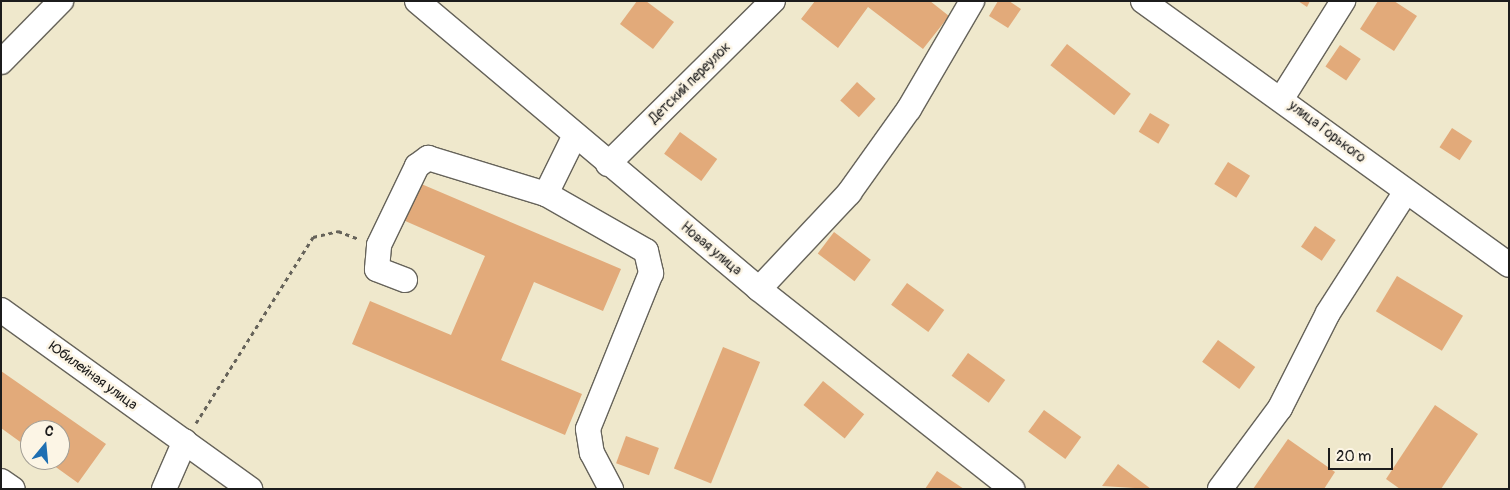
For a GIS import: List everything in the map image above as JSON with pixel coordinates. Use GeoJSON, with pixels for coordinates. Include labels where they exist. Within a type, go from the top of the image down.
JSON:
{"type":"FeatureCollection","features":[{"type":"Feature","properties":{"kind":"lane"},"geometry":{"type":"LineString","coordinates":[[1,62],[61,1]]}},
{"type":"Feature","properties":{"kind":"lane","name":"Новая улица"},"geometry":{"type":"LineString","coordinates":[[417,1],[608,164],[759,289],[1012,489]]}},
{"type":"Feature","properties":{"kind":"lane","name":"Детский переулок"},"geometry":{"type":"LineString","coordinates":[[608,164],[773,1]]}},
{"type":"Feature","properties":{"kind":"lane"},"geometry":{"type":"LineString","coordinates":[[759,289],[849,193],[909,109],[972,1]]}},
{"type":"Feature","properties":{"kind":"lane","name":"улица Горького"},"geometry":{"type":"LineString","coordinates":[[1143,1],[1282,98],[1405,192],[1509,265]]}},
{"type":"Feature","properties":{"kind":"lane"},"geometry":{"type":"LineString","coordinates":[[1282,98],[1343,1]]}},
{"type":"Feature","properties":{"kind":"lane"},"geometry":{"type":"LineString","coordinates":[[546,194],[576,135]]}},
{"type":"Feature","properties":{"kind":"lane"},"geometry":{"type":"LineString","coordinates":[[405,280],[377,269],[379,245],[417,166],[428,158],[546,194],[646,251],[651,273],[588,429],[592,454],[611,489]]}},
{"type":"Feature","properties":{"kind":"lane"},"geometry":{"type":"LineString","coordinates":[[1220,489],[1280,408],[1328,313],[1405,192]]}},
{"type":"Feature","properties":{"kind":"lane","name":"Юбилейная улица"},"geometry":{"type":"LineString","coordinates":[[1,310],[250,489]]}},
{"type":"Feature","properties":{"kind":"lane"},"geometry":{"type":"LineString","coordinates":[[164,489],[185,441]]}},
{"type":"Feature","properties":{"kind":"lane"},"geometry":{"type":"LineString","coordinates":[[1,480],[13,489]]}},
{"type":"Feature","properties":{"kind":"path"},"geometry":{"type":"LineString","coordinates":[[185,441],[313,237],[338,231],[379,245]]}},
{"type":"Feature","properties":{"kind":"building"},"geometry":{"type":"Polygon","coordinates":[[[637,1],[646,1],[674,22],[653,49],[620,24],[637,1]]]}},
{"type":"Feature","properties":{"kind":"building"},"geometry":{"type":"Polygon","coordinates":[[[815,1],[930,1],[949,16],[923,49],[868,7],[838,48],[801,19],[815,1]]]}},
{"type":"Feature","properties":{"kind":"building"},"geometry":{"type":"Polygon","coordinates":[[[998,1],[1009,1],[1021,9],[1008,28],[989,16],[998,1]]]}},
{"type":"Feature","properties":{"kind":"building"},"geometry":{"type":"Polygon","coordinates":[[[1298,1],[1310,1],[1307,7],[1298,1]]]}},
{"type":"Feature","properties":{"kind":"building"},"geometry":{"type":"Polygon","coordinates":[[[1378,1],[1394,1],[1417,16],[1394,51],[1360,29],[1378,1]]]}},
{"type":"Feature","properties":{"kind":"building"},"geometry":{"type":"Polygon","coordinates":[[[1067,44],[1131,94],[1114,115],[1050,65],[1067,44]]]}},
{"type":"Feature","properties":{"kind":"building"},"geometry":{"type":"Polygon","coordinates":[[[1340,45],[1361,59],[1346,81],[1325,67],[1340,45]]]}},
{"type":"Feature","properties":{"kind":"building"},"geometry":{"type":"Polygon","coordinates":[[[857,82],[876,99],[859,117],[840,101],[857,82]]]}},
{"type":"Feature","properties":{"kind":"building"},"geometry":{"type":"Polygon","coordinates":[[[1150,113],[1170,125],[1158,144],[1139,132],[1150,113]]]}},
{"type":"Feature","properties":{"kind":"building"},"geometry":{"type":"Polygon","coordinates":[[[1452,128],[1472,141],[1460,160],[1439,147],[1452,128]]]}},
{"type":"Feature","properties":{"kind":"building"},"geometry":{"type":"Polygon","coordinates":[[[680,132],[717,159],[701,181],[664,154],[680,132]]]}},
{"type":"Feature","properties":{"kind":"building"},"geometry":{"type":"Polygon","coordinates":[[[1228,162],[1250,176],[1236,198],[1214,184],[1228,162]]]}},
{"type":"Feature","properties":{"kind":"building"},"geometry":{"type":"Polygon","coordinates":[[[419,183],[621,269],[603,311],[534,282],[501,360],[582,394],[565,435],[352,344],[370,301],[451,335],[485,256],[403,220],[419,183]]]}},
{"type":"Feature","properties":{"kind":"building"},"geometry":{"type":"Polygon","coordinates":[[[1315,226],[1336,240],[1322,261],[1301,247],[1315,226]]]}},
{"type":"Feature","properties":{"kind":"building"},"geometry":{"type":"Polygon","coordinates":[[[834,232],[871,260],[854,281],[818,254],[834,232]]]}},
{"type":"Feature","properties":{"kind":"building"},"geometry":{"type":"Polygon","coordinates":[[[1397,276],[1463,316],[1442,351],[1376,311],[1397,276]]]}},
{"type":"Feature","properties":{"kind":"building"},"geometry":{"type":"Polygon","coordinates":[[[907,283],[944,310],[928,332],[891,305],[907,283]]]}},
{"type":"Feature","properties":{"kind":"building"},"geometry":{"type":"Polygon","coordinates":[[[1218,340],[1255,367],[1239,389],[1202,362],[1218,340]]]}},
{"type":"Feature","properties":{"kind":"building"},"geometry":{"type":"Polygon","coordinates":[[[723,347],[760,362],[711,483],[674,468],[723,347]]]}},
{"type":"Feature","properties":{"kind":"building"},"geometry":{"type":"Polygon","coordinates":[[[968,353],[1005,380],[989,403],[952,376],[968,353]]]}},
{"type":"Feature","properties":{"kind":"building"},"geometry":{"type":"Polygon","coordinates":[[[1,371],[106,444],[78,483],[60,470],[70,470],[70,420],[20,420],[20,442],[1,428],[1,371]]]}},
{"type":"Feature","properties":{"kind":"building"},"geometry":{"type":"Polygon","coordinates":[[[823,381],[864,414],[845,438],[803,405],[823,381]]]}},
{"type":"Feature","properties":{"kind":"building"},"geometry":{"type":"Polygon","coordinates":[[[1435,405],[1478,434],[1441,489],[1400,489],[1386,479],[1435,405]]]}},
{"type":"Feature","properties":{"kind":"building"},"geometry":{"type":"Polygon","coordinates":[[[1044,410],[1081,437],[1065,459],[1028,432],[1044,410]]]}},
{"type":"Feature","properties":{"kind":"building"},"geometry":{"type":"Polygon","coordinates":[[[626,436],[659,448],[649,475],[616,463],[626,436]]]}},
{"type":"Feature","properties":{"kind":"building"},"geometry":{"type":"Polygon","coordinates":[[[1288,439],[1335,472],[1324,489],[1253,489],[1288,439]]]}},
{"type":"Feature","properties":{"kind":"building"},"geometry":{"type":"Polygon","coordinates":[[[1118,464],[1151,489],[1102,486],[1118,464]]]}},
{"type":"Feature","properties":{"kind":"building"},"geometry":{"type":"Polygon","coordinates":[[[937,471],[964,489],[925,489],[937,471]]]}}]}
